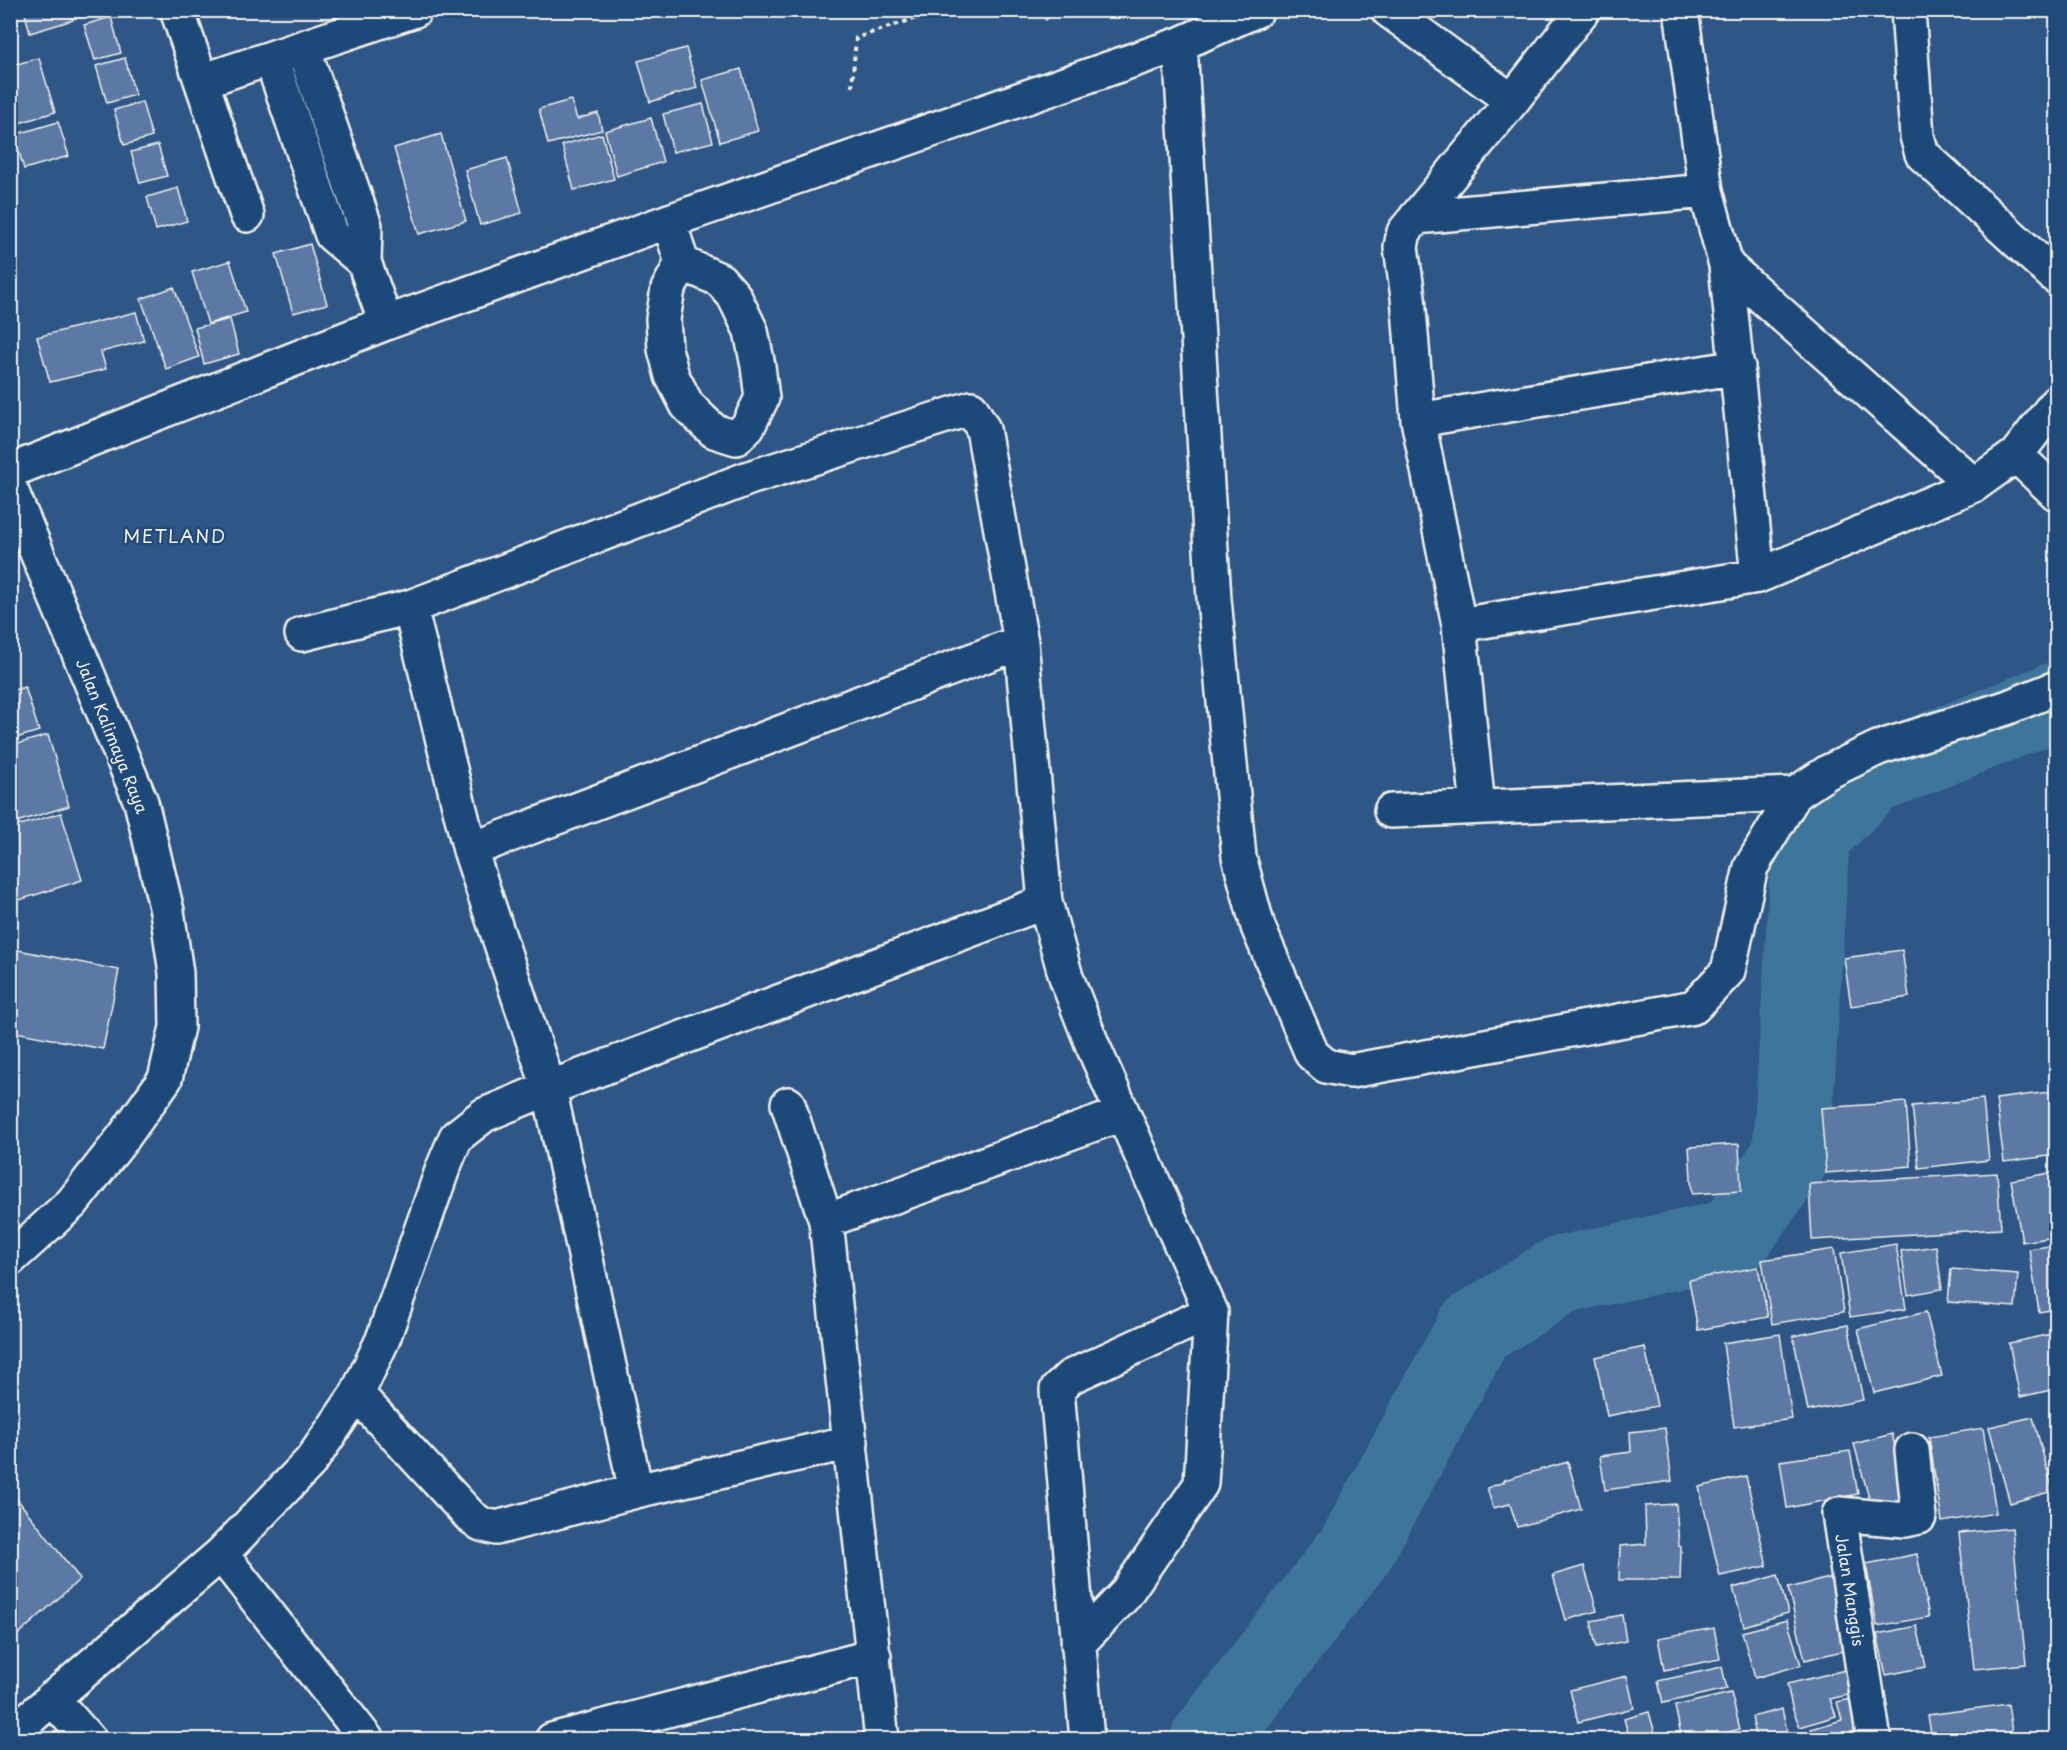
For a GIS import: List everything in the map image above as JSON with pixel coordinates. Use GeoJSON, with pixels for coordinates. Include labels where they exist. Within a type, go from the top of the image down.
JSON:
{"type":"FeatureCollection","features":[{"type":"Feature","properties":{"kind":"street"},"geometry":{"type":"LineString","coordinates":[[177,10],[247,214]]}},
{"type":"Feature","properties":{"kind":"street"},"geometry":{"type":"LineString","coordinates":[[202,81],[416,10]]}},
{"type":"Feature","properties":{"kind":"street"},"geometry":{"type":"LineString","coordinates":[[10,471],[386,323],[669,221],[1180,44],[1257,10]]}},
{"type":"Feature","properties":{"kind":"street"},"geometry":{"type":"LineString","coordinates":[[1388,10],[1512,101]]}},
{"type":"Feature","properties":{"kind":"street"},"geometry":{"type":"LineString","coordinates":[[1478,807],[1459,625],[1418,420],[1408,297],[1401,247],[1404,232],[1512,101],[1583,10]]}},
{"type":"Feature","properties":{"kind":"street"},"geometry":{"type":"LineString","coordinates":[[1681,10],[1706,191],[1726,265],[1758,576]]}},
{"type":"Feature","properties":{"kind":"street"},"geometry":{"type":"LineString","coordinates":[[1908,10],[1917,136],[1922,154],[2056,277]]}},
{"type":"Feature","properties":{"kind":"street"},"geometry":{"type":"LineString","coordinates":[[1180,44],[1215,599],[1239,857],[1258,927],[1312,1054],[1326,1066],[1351,1071],[1694,1007],[1728,971],[1751,867],[1795,794],[1828,772],[1878,748],[2006,708],[2056,688]]}},
{"type":"Feature","properties":{"kind":"street"},"geometry":{"type":"LineString","coordinates":[[303,48],[365,226],[364,262],[386,323]]}},
{"type":"Feature","properties":{"kind":"street"},"geometry":{"type":"LineString","coordinates":[[271,58],[332,235],[364,262]]}},
{"type":"Feature","properties":{"kind":"street"},"geometry":{"type":"LineString","coordinates":[[1416,217],[1706,191]]}},
{"type":"Feature","properties":{"kind":"street"},"geometry":{"type":"LineString","coordinates":[[669,221],[682,263],[668,289],[663,319],[665,349],[672,376],[687,405],[701,419],[714,431],[736,438]]}},
{"type":"Feature","properties":{"kind":"street"},"geometry":{"type":"LineString","coordinates":[[682,263],[720,280],[734,296],[751,331],[762,398],[748,426],[736,438]]}},
{"type":"Feature","properties":{"kind":"street"},"geometry":{"type":"LineString","coordinates":[[1726,265],[1974,485]]}},
{"type":"Feature","properties":{"kind":"street"},"geometry":{"type":"LineString","coordinates":[[1418,420],[1738,367]]}},
{"type":"Feature","properties":{"kind":"street"},"geometry":{"type":"LineString","coordinates":[[1459,625],[1758,576],[1974,485],[2016,455],[2056,403]]}},
{"type":"Feature","properties":{"kind":"street"},"geometry":{"type":"LineString","coordinates":[[302,634],[410,607],[749,478],[971,408],[983,429],[1021,642],[1045,902],[1066,977],[1092,1044],[1211,1311],[1202,1484],[1124,1596],[1078,1644]]}},
{"type":"Feature","properties":{"kind":"street"},"geometry":{"type":"LineString","coordinates":[[736,438],[749,478]]}},
{"type":"Feature","properties":{"kind":"street"},"geometry":{"type":"LineString","coordinates":[[2016,455],[2056,493]]}},
{"type":"Feature","properties":{"kind":"street","name":"Jalan Kalimaya Raya"},"geometry":{"type":"LineString","coordinates":[[10,488],[141,802],[168,921],[176,973],[177,1027],[165,1079],[123,1138],[72,1203],[10,1259]]}},
{"type":"Feature","properties":{"kind":"street"},"geometry":{"type":"LineString","coordinates":[[410,607],[470,850],[549,1088],[636,1491]]}},
{"type":"Feature","properties":{"kind":"street"},"geometry":{"type":"LineString","coordinates":[[470,850],[1021,642]]}},
{"type":"Feature","properties":{"kind":"street"},"geometry":{"type":"LineString","coordinates":[[1391,811],[1795,794]]}},
{"type":"Feature","properties":{"kind":"street"},"geometry":{"type":"LineString","coordinates":[[10,1735],[221,1554],[311,1461],[357,1394],[383,1339],[456,1137],[484,1115],[549,1088],[1045,902]]}},
{"type":"Feature","properties":{"kind":"street"},"geometry":{"type":"LineString","coordinates":[[788,1104],[826,1221],[882,1740]]}},
{"type":"Feature","properties":{"kind":"street"},"geometry":{"type":"LineString","coordinates":[[826,1221],[1122,1114]]}},
{"type":"Feature","properties":{"kind":"street"},"geometry":{"type":"LineString","coordinates":[[1087,1740],[1057,1390],[1070,1377],[1211,1311]]}},
{"type":"Feature","properties":{"kind":"street"},"geometry":{"type":"LineString","coordinates":[[357,1394],[470,1516],[481,1524],[496,1528],[636,1491],[851,1442]]}},
{"type":"Feature","properties":{"kind":"street","name":"Jalan Manggis"},"geometry":{"type":"LineString","coordinates":[[1874,1740],[1839,1514],[1905,1520],[1919,1517],[1912,1450]]}},
{"type":"Feature","properties":{"kind":"street"},"geometry":{"type":"LineString","coordinates":[[221,1554],[367,1740]]}},
{"type":"Feature","properties":{"kind":"street"},"geometry":{"type":"LineString","coordinates":[[552,1740],[874,1656]]}},
{"type":"Feature","properties":{"kind":"street"},"geometry":{"type":"LineString","coordinates":[[52,1698],[89,1740]]}},
{"type":"Feature","properties":{"kind":"path"},"geometry":{"type":"LineString","coordinates":[[852,87],[856,38],[940,10]]}},
{"type":"Feature","properties":{"kind":"path"},"geometry":{"type":"LineString","coordinates":[[1042,10],[1047,20]]}},
{"type":"Feature","properties":{"kind":"building"},"geometry":{"type":"Polygon","coordinates":[[[24,10],[70,10],[73,20],[30,33],[24,10]]]}},
{"type":"Feature","properties":{"kind":"building"},"geometry":{"type":"Polygon","coordinates":[[[78,10],[105,10],[105,11],[80,18],[78,10]]]}},
{"type":"Feature","properties":{"kind":"building"},"geometry":{"type":"Polygon","coordinates":[[[111,17],[121,53],[95,60],[84,25],[111,17]]]}},
{"type":"Feature","properties":{"kind":"building"},"geometry":{"type":"Polygon","coordinates":[[[686,48],[697,88],[650,102],[638,61],[686,48]]]}},
{"type":"Feature","properties":{"kind":"building"},"geometry":{"type":"Polygon","coordinates":[[[39,58],[55,112],[10,126],[10,66],[39,58]]]}},
{"type":"Feature","properties":{"kind":"building"},"geometry":{"type":"Polygon","coordinates":[[[125,58],[135,95],[107,103],[96,66],[125,58]]]}},
{"type":"Feature","properties":{"kind":"building"},"geometry":{"type":"Polygon","coordinates":[[[741,69],[758,131],[720,142],[702,80],[741,69]]]}},
{"type":"Feature","properties":{"kind":"building"},"geometry":{"type":"Polygon","coordinates":[[[571,100],[577,119],[598,113],[602,130],[548,144],[539,109],[571,100]]]}},
{"type":"Feature","properties":{"kind":"building"},"geometry":{"type":"Polygon","coordinates":[[[142,102],[152,137],[124,145],[114,110],[142,102]]]}},
{"type":"Feature","properties":{"kind":"building"},"geometry":{"type":"Polygon","coordinates":[[[703,104],[713,142],[673,152],[663,114],[703,104]]]}},
{"type":"Feature","properties":{"kind":"building"},"geometry":{"type":"Polygon","coordinates":[[[651,118],[663,162],[617,176],[605,131],[651,118]]]}},
{"type":"Feature","properties":{"kind":"building"},"geometry":{"type":"Polygon","coordinates":[[[58,122],[69,156],[24,169],[14,135],[58,122]]]}},
{"type":"Feature","properties":{"kind":"building"},"geometry":{"type":"Polygon","coordinates":[[[441,134],[466,221],[419,234],[394,148],[441,134]]]}},
{"type":"Feature","properties":{"kind":"building"},"geometry":{"type":"Polygon","coordinates":[[[602,134],[614,179],[574,190],[562,145],[602,134]]]}},
{"type":"Feature","properties":{"kind":"building"},"geometry":{"type":"Polygon","coordinates":[[[158,145],[167,176],[140,183],[131,152],[158,145]]]}},
{"type":"Feature","properties":{"kind":"building"},"geometry":{"type":"Polygon","coordinates":[[[507,158],[522,213],[480,225],[465,170],[507,158]]]}},
{"type":"Feature","properties":{"kind":"building"},"geometry":{"type":"Polygon","coordinates":[[[178,188],[187,221],[156,230],[147,197],[178,188]]]}},
{"type":"Feature","properties":{"kind":"building"},"geometry":{"type":"Polygon","coordinates":[[[310,244],[327,304],[293,313],[276,254],[310,244]]]}},
{"type":"Feature","properties":{"kind":"building"},"geometry":{"type":"Polygon","coordinates":[[[230,261],[246,312],[208,324],[192,272],[230,261]]]}},
{"type":"Feature","properties":{"kind":"building"},"geometry":{"type":"Polygon","coordinates":[[[174,287],[199,357],[166,369],[141,299],[174,287]]]}},
{"type":"Feature","properties":{"kind":"building"},"geometry":{"type":"Polygon","coordinates":[[[136,312],[144,341],[101,352],[106,369],[50,382],[37,337],[136,312]]]}},
{"type":"Feature","properties":{"kind":"building"},"geometry":{"type":"Polygon","coordinates":[[[230,319],[239,354],[204,364],[195,328],[230,319]]]}},
{"type":"Feature","properties":{"kind":"building"},"geometry":{"type":"Polygon","coordinates":[[[25,687],[39,731],[10,740],[10,691],[25,687]]]}},
{"type":"Feature","properties":{"kind":"building"},"geometry":{"type":"Polygon","coordinates":[[[48,735],[69,806],[10,824],[10,746],[48,735]]]}},
{"type":"Feature","properties":{"kind":"building"},"geometry":{"type":"Polygon","coordinates":[[[61,813],[82,880],[10,903],[10,828],[61,813]]]}},
{"type":"Feature","properties":{"kind":"building"},"geometry":{"type":"Polygon","coordinates":[[[18,950],[119,970],[103,1049],[10,1031],[10,986],[18,950]]]}},
{"type":"Feature","properties":{"kind":"building"},"geometry":{"type":"Polygon","coordinates":[[[1902,950],[1909,997],[1851,1006],[1844,958],[1902,950]]]}},
{"type":"Feature","properties":{"kind":"building"},"geometry":{"type":"Polygon","coordinates":[[[2056,1091],[2056,1155],[2004,1162],[1996,1099],[2056,1091]]]}},
{"type":"Feature","properties":{"kind":"building"},"geometry":{"type":"Polygon","coordinates":[[[1983,1099],[1989,1160],[1919,1168],[1912,1106],[1983,1099]]]}},
{"type":"Feature","properties":{"kind":"building"},"geometry":{"type":"Polygon","coordinates":[[[1906,1102],[1911,1166],[1826,1173],[1821,1108],[1906,1102]]]}},
{"type":"Feature","properties":{"kind":"building"},"geometry":{"type":"Polygon","coordinates":[[[1739,1144],[1741,1191],[1692,1194],[1689,1147],[1739,1144]]]}},
{"type":"Feature","properties":{"kind":"building"},"geometry":{"type":"Polygon","coordinates":[[[2056,1172],[2056,1237],[2022,1242],[2011,1180],[2056,1172]]]}},
{"type":"Feature","properties":{"kind":"building"},"geometry":{"type":"Polygon","coordinates":[[[1997,1173],[2001,1229],[1812,1240],[1809,1184],[1997,1173]]]}},
{"type":"Feature","properties":{"kind":"building"},"geometry":{"type":"Polygon","coordinates":[[[1896,1244],[1906,1309],[1850,1317],[1841,1253],[1896,1244]]]}},
{"type":"Feature","properties":{"kind":"building"},"geometry":{"type":"Polygon","coordinates":[[[2056,1245],[2056,1309],[2039,1312],[2029,1249],[2056,1245]]]}},
{"type":"Feature","properties":{"kind":"building"},"geometry":{"type":"Polygon","coordinates":[[[1936,1246],[1942,1289],[1908,1295],[1901,1251],[1936,1246]]]}},
{"type":"Feature","properties":{"kind":"building"},"geometry":{"type":"Polygon","coordinates":[[[1834,1249],[1844,1312],[1772,1324],[1762,1260],[1834,1249]]]}},
{"type":"Feature","properties":{"kind":"building"},"geometry":{"type":"Polygon","coordinates":[[[1758,1267],[1768,1317],[1698,1330],[1689,1280],[1758,1267]]]}},
{"type":"Feature","properties":{"kind":"building"},"geometry":{"type":"Polygon","coordinates":[[[1951,1269],[2018,1274],[2015,1307],[1948,1302],[1951,1269]]]}},
{"type":"Feature","properties":{"kind":"building"},"geometry":{"type":"Polygon","coordinates":[[[1926,1312],[1942,1376],[1874,1393],[1858,1329],[1926,1312]]]}},
{"type":"Feature","properties":{"kind":"building"},"geometry":{"type":"Polygon","coordinates":[[[1848,1325],[1863,1400],[1808,1411],[1793,1336],[1848,1325]]]}},
{"type":"Feature","properties":{"kind":"building"},"geometry":{"type":"Polygon","coordinates":[[[2056,1333],[2056,1389],[2020,1397],[2009,1343],[2056,1333]]]}},
{"type":"Feature","properties":{"kind":"building"},"geometry":{"type":"Polygon","coordinates":[[[1780,1334],[1792,1419],[1734,1427],[1723,1343],[1780,1334]]]}},
{"type":"Feature","properties":{"kind":"building"},"geometry":{"type":"Polygon","coordinates":[[[1645,1347],[1657,1406],[1607,1416],[1595,1357],[1645,1347]]]}},
{"type":"Feature","properties":{"kind":"building"},"geometry":{"type":"Polygon","coordinates":[[[2033,1417],[2053,1491],[2010,1503],[1989,1427],[2033,1417]]]}},
{"type":"Feature","properties":{"kind":"building"},"geometry":{"type":"Polygon","coordinates":[[[1665,1428],[1672,1481],[1605,1490],[1600,1456],[1631,1452],[1630,1432],[1665,1428]]]}},
{"type":"Feature","properties":{"kind":"building"},"geometry":{"type":"Polygon","coordinates":[[[1983,1428],[1996,1513],[1942,1522],[1929,1437],[1983,1428]]]}},
{"type":"Feature","properties":{"kind":"building"},"geometry":{"type":"Polygon","coordinates":[[[1892,1434],[1909,1503],[1873,1512],[1854,1444],[1892,1434]]]}},
{"type":"Feature","properties":{"kind":"building"},"geometry":{"type":"Polygon","coordinates":[[[1850,1451],[1858,1494],[1787,1508],[1780,1461],[1850,1451]]]}},
{"type":"Feature","properties":{"kind":"building"},"geometry":{"type":"Polygon","coordinates":[[[1568,1462],[1581,1509],[1517,1527],[1510,1504],[1493,1508],[1487,1488],[1504,1482],[1504,1480],[1568,1462]]]}},
{"type":"Feature","properties":{"kind":"building"},"geometry":{"type":"Polygon","coordinates":[[[1746,1476],[1767,1566],[1720,1576],[1699,1487],[1746,1476]]]}},
{"type":"Feature","properties":{"kind":"building"},"geometry":{"type":"Polygon","coordinates":[[[10,1490],[80,1579],[10,1642],[10,1490]]]}},
{"type":"Feature","properties":{"kind":"building"},"geometry":{"type":"Polygon","coordinates":[[[1676,1504],[1679,1546],[1681,1547],[1680,1580],[1619,1580],[1620,1546],[1646,1544],[1645,1506],[1676,1504]]]}},
{"type":"Feature","properties":{"kind":"building"},"geometry":{"type":"Polygon","coordinates":[[[2012,1528],[2026,1664],[1974,1669],[1959,1533],[2012,1528]]]}},
{"type":"Feature","properties":{"kind":"building"},"geometry":{"type":"Polygon","coordinates":[[[1917,1554],[1929,1617],[1877,1626],[1866,1564],[1917,1554]]]}},
{"type":"Feature","properties":{"kind":"building"},"geometry":{"type":"Polygon","coordinates":[[[1584,1566],[1597,1611],[1566,1620],[1553,1575],[1584,1566]]]}},
{"type":"Feature","properties":{"kind":"building"},"geometry":{"type":"Polygon","coordinates":[[[1778,1575],[1788,1613],[1744,1626],[1733,1588],[1778,1575]]]}},
{"type":"Feature","properties":{"kind":"building"},"geometry":{"type":"Polygon","coordinates":[[[1838,1576],[1855,1648],[1805,1660],[1788,1588],[1838,1576]]]}},
{"type":"Feature","properties":{"kind":"building"},"geometry":{"type":"Polygon","coordinates":[[[1622,1615],[1626,1641],[1596,1647],[1591,1621],[1622,1615]]]}},
{"type":"Feature","properties":{"kind":"building"},"geometry":{"type":"Polygon","coordinates":[[[1787,1620],[1801,1665],[1755,1678],[1742,1632],[1787,1620]]]}},
{"type":"Feature","properties":{"kind":"building"},"geometry":{"type":"Polygon","coordinates":[[[1917,1626],[1926,1667],[1886,1675],[1877,1634],[1917,1626]]]}},
{"type":"Feature","properties":{"kind":"building"},"geometry":{"type":"Polygon","coordinates":[[[1714,1628],[1720,1659],[1664,1670],[1658,1638],[1714,1628]]]}},
{"type":"Feature","properties":{"kind":"building"},"geometry":{"type":"Polygon","coordinates":[[[1722,1667],[1727,1689],[1663,1703],[1658,1681],[1722,1667]]]}},
{"type":"Feature","properties":{"kind":"building"},"geometry":{"type":"Polygon","coordinates":[[[1854,1668],[1860,1692],[1830,1699],[1836,1716],[1800,1727],[1792,1707],[1787,1684],[1854,1668]]]}},
{"type":"Feature","properties":{"kind":"building"},"geometry":{"type":"Polygon","coordinates":[[[1627,1676],[1634,1708],[1578,1722],[1570,1690],[1627,1676]]]}},
{"type":"Feature","properties":{"kind":"building"},"geometry":{"type":"Polygon","coordinates":[[[1731,1693],[1740,1729],[1697,1740],[1682,1740],[1675,1706],[1731,1693]]]}},
{"type":"Feature","properties":{"kind":"building"},"geometry":{"type":"Polygon","coordinates":[[[1862,1697],[1862,1730],[1837,1740],[1814,1740],[1811,1729],[1842,1720],[1837,1702],[1862,1697]]]}},
{"type":"Feature","properties":{"kind":"building"},"geometry":{"type":"Polygon","coordinates":[[[2008,1704],[2013,1740],[1932,1740],[1928,1715],[2008,1704]]]}},
{"type":"Feature","properties":{"kind":"building"},"geometry":{"type":"Polygon","coordinates":[[[1782,1709],[1789,1740],[1757,1740],[1752,1717],[1782,1709]]]}},
{"type":"Feature","properties":{"kind":"building"},"geometry":{"type":"Polygon","coordinates":[[[1649,1712],[1657,1740],[1630,1740],[1624,1719],[1649,1712]]]}},
{"type":"Feature","properties":{"kind":"waterway"},"geometry":{"type":"LineString","coordinates":[[1209,1740],[1356,1549],[1475,1329],[1561,1275],[1733,1238],[1791,1156],[1811,835],[1871,776],[2056,701]]}},
{"type":"Feature","properties":{"kind":"district","name":"METLAND"},"geometry":{"type":"Point","coordinates":[175,537]}}]}
